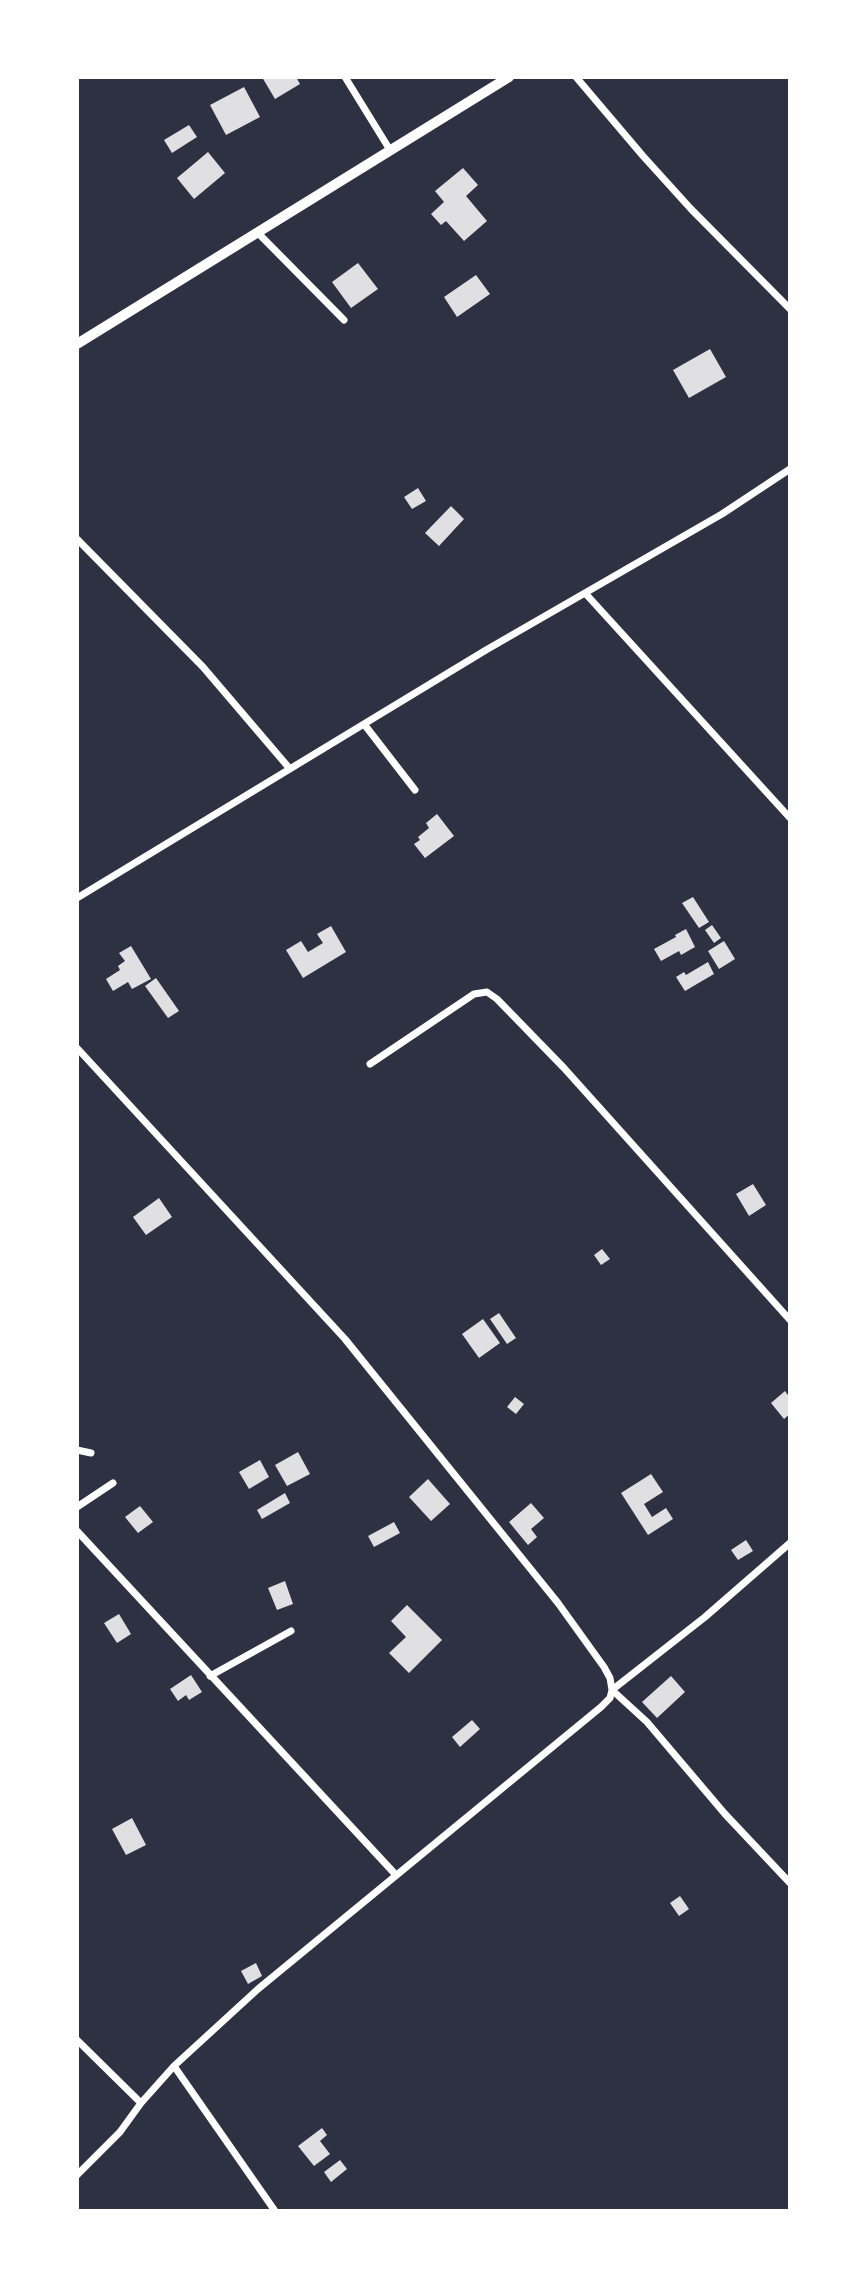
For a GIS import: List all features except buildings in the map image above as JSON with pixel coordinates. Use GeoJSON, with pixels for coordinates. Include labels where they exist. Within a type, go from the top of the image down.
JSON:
{"type":"FeatureCollection","features":[{"type":"Feature","properties":{"kind":"street"},"geometry":{"type":"LineString","coordinates":[[345,77],[390,150]]}},
{"type":"Feature","properties":{"kind":"street"},"geometry":{"type":"LineString","coordinates":[[77,344],[509,77]]}},
{"type":"Feature","properties":{"kind":"street"},"geometry":{"type":"LineString","coordinates":[[576,77],[659,174],[790,309]]}},
{"type":"Feature","properties":{"kind":"street"},"geometry":{"type":"LineString","coordinates":[[258,233],[344,320]]}},
{"type":"Feature","properties":{"kind":"street"},"geometry":{"type":"LineString","coordinates":[[77,898],[364,724],[722,514],[790,469]]}},
{"type":"Feature","properties":{"kind":"street"},"geometry":{"type":"LineString","coordinates":[[77,538],[204,667],[290,769]]}},
{"type":"Feature","properties":{"kind":"street"},"geometry":{"type":"LineString","coordinates":[[585,593],[790,818]]}},
{"type":"Feature","properties":{"kind":"street"},"geometry":{"type":"LineString","coordinates":[[364,724],[415,790]]}},
{"type":"Feature","properties":{"kind":"street"},"geometry":{"type":"LineString","coordinates":[[370,1064],[474,994],[487,992],[564,1068],[790,1320]]}},
{"type":"Feature","properties":{"kind":"street"},"geometry":{"type":"LineString","coordinates":[[77,1048],[345,1339],[558,1602],[600,1661],[610,1678],[612,1690],[610,1698],[601,1707],[258,1989],[174,2066],[141,2103],[120,2132],[77,2175]]}},
{"type":"Feature","properties":{"kind":"street"},"geometry":{"type":"LineString","coordinates":[[77,1450],[91,1453]]}},
{"type":"Feature","properties":{"kind":"street"},"geometry":{"type":"LineString","coordinates":[[77,1507],[113,1483]]}},
{"type":"Feature","properties":{"kind":"street"},"geometry":{"type":"LineString","coordinates":[[77,1531],[396,1875]]}},
{"type":"Feature","properties":{"kind":"street"},"geometry":{"type":"LineString","coordinates":[[612,1690],[705,1617],[790,1543]]}},
{"type":"Feature","properties":{"kind":"street"},"geometry":{"type":"LineString","coordinates":[[210,1676],[291,1631]]}},
{"type":"Feature","properties":{"kind":"street"},"geometry":{"type":"LineString","coordinates":[[612,1690],[638,1712],[790,1883]]}},
{"type":"Feature","properties":{"kind":"street"},"geometry":{"type":"LineString","coordinates":[[77,2040],[141,2103]]}},
{"type":"Feature","properties":{"kind":"street"},"geometry":{"type":"LineString","coordinates":[[174,2066],[275,2211]]}}]}
